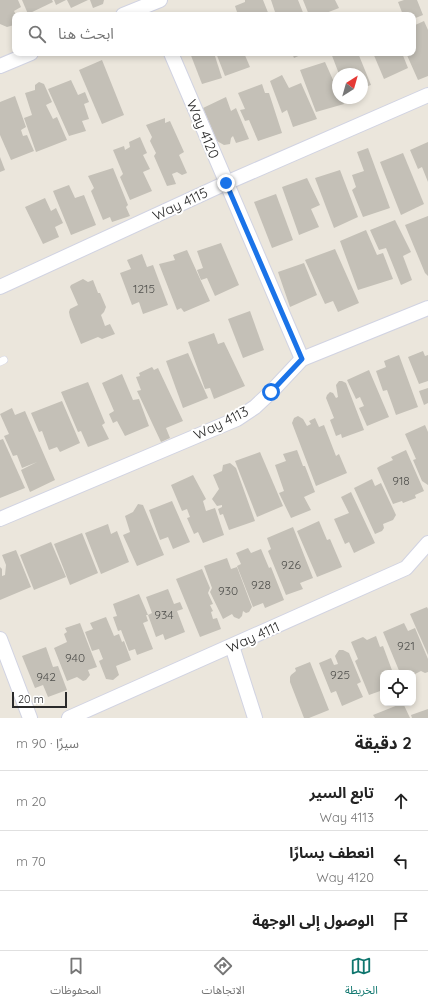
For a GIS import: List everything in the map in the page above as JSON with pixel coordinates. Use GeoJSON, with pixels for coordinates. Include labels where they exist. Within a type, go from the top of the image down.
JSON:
{"type":"FeatureCollection","features":[{"type":"Feature","properties":{"kind":"street"},"geometry":{"type":"LineString","coordinates":[[132,12],[153,5]]}},
{"type":"Feature","properties":{"kind":"street"},"geometry":{"type":"LineString","coordinates":[[0,66],[24,56]]}},
{"type":"Feature","properties":{"kind":"street","name":"Way 4120"},"geometry":{"type":"LineString","coordinates":[[172,56],[302,359]]}},
{"type":"Feature","properties":{"kind":"street","name":"Way 4115"},"geometry":{"type":"LineString","coordinates":[[0,287],[226,183],[428,95]]}},
{"type":"Feature","properties":{"kind":"street","name":"Way 4113"},"geometry":{"type":"LineString","coordinates":[[0,519],[237,418],[255,407],[302,359],[428,308]]}},
{"type":"Feature","properties":{"kind":"street","name":"Way 4111"},"geometry":{"type":"LineString","coordinates":[[69,718],[406,568],[428,543]]}},
{"type":"Feature","properties":{"kind":"street"},"geometry":{"type":"LineString","coordinates":[[0,639],[3,655],[30,718]]}},
{"type":"Feature","properties":{"kind":"street"},"geometry":{"type":"LineString","coordinates":[[232,646],[255,718]]}},
{"type":"Feature","properties":{"kind":"building"},"geometry":{"type":"Polygon","coordinates":[[[0,0],[18,0],[21,7],[14,12],[12,12],[12,26],[7,27],[0,24],[0,0]]]}},
{"type":"Feature","properties":{"kind":"building"},"geometry":{"type":"Polygon","coordinates":[[[22,0],[52,0],[53,2],[32,12],[27,12],[22,0]]]}},
{"type":"Feature","properties":{"kind":"building"},"geometry":{"type":"Polygon","coordinates":[[[54,0],[66,0],[56,5],[54,0]]]}},
{"type":"Feature","properties":{"kind":"building"},"geometry":{"type":"Polygon","coordinates":[[[67,0],[88,0],[71,8],[67,0]]]}},
{"type":"Feature","properties":{"kind":"building"},"geometry":{"type":"Polygon","coordinates":[[[90,0],[104,0],[103,4],[93,8],[90,0]]]}},
{"type":"Feature","properties":{"kind":"building"},"geometry":{"type":"Polygon","coordinates":[[[245,0],[263,0],[268,12],[237,12],[235,6],[245,2],[245,0]]]}},
{"type":"Feature","properties":{"kind":"building"},"geometry":{"type":"Polygon","coordinates":[[[271,0],[298,0],[303,12],[275,12],[271,0]]]}},
{"type":"Feature","properties":{"kind":"building"},"geometry":{"type":"Polygon","coordinates":[[[303,0],[335,0],[339,8],[329,12],[308,12],[303,0]]]}},
{"type":"Feature","properties":{"kind":"building"},"geometry":{"type":"Polygon","coordinates":[[[404,0],[417,0],[423,15],[416,18],[416,12],[402,12],[398,2],[404,0]]]}},
{"type":"Feature","properties":{"kind":"building"},"geometry":{"type":"Polygon","coordinates":[[[424,21],[428,30],[428,76],[418,80],[407,56],[416,56],[416,25],[424,21]]]}},
{"type":"Feature","properties":{"kind":"building"},"geometry":{"type":"Polygon","coordinates":[[[191,56],[215,56],[222,78],[202,84],[191,56]]]}},
{"type":"Feature","properties":{"kind":"building"},"geometry":{"type":"Polygon","coordinates":[[[217,56],[245,56],[250,67],[225,76],[217,56]]]}},
{"type":"Feature","properties":{"kind":"building"},"geometry":{"type":"Polygon","coordinates":[[[332,56],[359,56],[364,68],[337,68],[332,56]]]}},
{"type":"Feature","properties":{"kind":"building"},"geometry":{"type":"Polygon","coordinates":[[[374,56],[403,56],[408,68],[384,79],[374,56]]]}},
{"type":"Feature","properties":{"kind":"building"},"geometry":{"type":"Polygon","coordinates":[[[102,60],[124,115],[102,124],[79,70],[102,60]]]}},
{"type":"Feature","properties":{"kind":"building"},"geometry":{"type":"Polygon","coordinates":[[[325,62],[332,78],[332,104],[344,104],[316,112],[300,70],[325,62]]]}},
{"type":"Feature","properties":{"kind":"building"},"geometry":{"type":"Polygon","coordinates":[[[282,75],[289,88],[301,83],[317,119],[293,127],[287,110],[282,113],[270,81],[282,75]]]}},
{"type":"Feature","properties":{"kind":"building"},"geometry":{"type":"Polygon","coordinates":[[[368,78],[371,85],[368,86],[368,78]]]}},
{"type":"Feature","properties":{"kind":"building"},"geometry":{"type":"Polygon","coordinates":[[[71,80],[78,95],[85,92],[89,102],[84,104],[89,119],[82,121],[86,131],[69,136],[48,89],[71,80]]]}},
{"type":"Feature","properties":{"kind":"building"},"geometry":{"type":"Polygon","coordinates":[[[39,82],[44,84],[52,102],[46,105],[53,119],[57,117],[67,140],[36,152],[24,118],[32,115],[25,93],[35,90],[35,85],[39,82]]]}},
{"type":"Feature","properties":{"kind":"building"},"geometry":{"type":"Polygon","coordinates":[[[262,84],[265,93],[269,93],[282,133],[258,141],[249,120],[245,121],[240,110],[245,109],[238,93],[262,84]]]}},
{"type":"Feature","properties":{"kind":"building"},"geometry":{"type":"Polygon","coordinates":[[[15,96],[26,127],[21,130],[23,136],[27,135],[34,151],[11,160],[0,135],[0,102],[15,96]]]}},
{"type":"Feature","properties":{"kind":"building"},"geometry":{"type":"Polygon","coordinates":[[[226,97],[231,111],[236,108],[249,139],[236,143],[233,136],[230,144],[224,145],[217,141],[203,108],[226,97]]]}},
{"type":"Feature","properties":{"kind":"building"},"geometry":{"type":"Polygon","coordinates":[[[165,118],[165,123],[170,121],[184,152],[179,155],[187,173],[182,175],[177,172],[172,174],[176,184],[167,186],[154,156],[156,153],[150,141],[152,137],[146,125],[165,118]]]}},
{"type":"Feature","properties":{"kind":"building"},"geometry":{"type":"Polygon","coordinates":[[[140,137],[147,153],[143,155],[150,169],[143,172],[152,191],[130,200],[120,177],[123,174],[113,150],[124,146],[125,150],[130,147],[129,142],[140,137]]]}},
{"type":"Feature","properties":{"kind":"building"},"geometry":{"type":"Polygon","coordinates":[[[428,142],[428,182],[422,167],[418,169],[410,150],[428,142]]]}},
{"type":"Feature","properties":{"kind":"building"},"geometry":{"type":"Polygon","coordinates":[[[368,148],[390,208],[363,217],[352,190],[356,187],[352,175],[364,171],[357,152],[368,148]]]}},
{"type":"Feature","properties":{"kind":"building"},"geometry":{"type":"Polygon","coordinates":[[[403,153],[424,204],[401,215],[380,162],[403,153]]]}},
{"type":"Feature","properties":{"kind":"building"},"geometry":{"type":"Polygon","coordinates":[[[0,157],[5,170],[0,172],[0,157]]]}},
{"type":"Feature","properties":{"kind":"building"},"geometry":{"type":"Polygon","coordinates":[[[113,168],[128,205],[126,207],[130,216],[112,222],[110,217],[103,220],[91,191],[94,188],[88,176],[113,168]]]}},
{"type":"Feature","properties":{"kind":"building"},"geometry":{"type":"Polygon","coordinates":[[[340,170],[358,217],[334,228],[315,178],[340,170]]]}},
{"type":"Feature","properties":{"kind":"building"},"geometry":{"type":"Polygon","coordinates":[[[307,178],[320,205],[311,209],[319,227],[299,235],[282,187],[307,178]]]}},
{"type":"Feature","properties":{"kind":"building"},"geometry":{"type":"Polygon","coordinates":[[[69,185],[75,198],[84,195],[96,225],[71,235],[53,191],[69,185]]]}},
{"type":"Feature","properties":{"kind":"building"},"geometry":{"type":"Polygon","coordinates":[[[276,194],[293,240],[272,248],[254,202],[276,194]]]}},
{"type":"Feature","properties":{"kind":"building"},"geometry":{"type":"Polygon","coordinates":[[[45,198],[51,211],[56,208],[63,223],[55,227],[59,237],[43,244],[25,207],[45,198]]]}},
{"type":"Feature","properties":{"kind":"building"},"geometry":{"type":"Polygon","coordinates":[[[428,216],[428,276],[425,273],[405,225],[428,216]]]}},
{"type":"Feature","properties":{"kind":"building"},"geometry":{"type":"Polygon","coordinates":[[[395,220],[411,252],[403,256],[412,280],[401,285],[386,248],[379,250],[370,230],[395,220]]]}},
{"type":"Feature","properties":{"kind":"building"},"geometry":{"type":"Polygon","coordinates":[[[366,230],[377,255],[383,253],[393,279],[358,290],[340,241],[366,230]]]}},
{"type":"Feature","properties":{"kind":"building"},"geometry":{"type":"Polygon","coordinates":[[[221,243],[239,285],[215,296],[207,278],[201,280],[197,270],[203,268],[197,251],[221,243]]]}},
{"type":"Feature","properties":{"kind":"building"},"geometry":{"type":"Polygon","coordinates":[[[335,249],[359,303],[338,312],[333,301],[325,304],[305,260],[335,249]]]}},
{"type":"Feature","properties":{"kind":"building"},"geometry":{"type":"Polygon","coordinates":[[[187,250],[210,301],[184,312],[181,308],[177,310],[159,264],[175,260],[173,255],[187,250]]]}},
{"type":"Feature","properties":{"kind":"building"},"geometry":{"type":"Polygon","coordinates":[[[142,254],[147,267],[153,265],[168,305],[143,314],[139,302],[132,305],[120,273],[131,269],[127,260],[142,254]]]}},
{"type":"Feature","properties":{"kind":"building"},"geometry":{"type":"Polygon","coordinates":[[[304,263],[317,295],[290,307],[278,272],[304,263]]]}},
{"type":"Feature","properties":{"kind":"building"},"geometry":{"type":"Polygon","coordinates":[[[83,279],[88,282],[93,280],[106,307],[101,315],[105,326],[110,324],[115,334],[102,339],[98,337],[81,344],[69,312],[70,309],[78,305],[70,287],[83,279]]]}},
{"type":"Feature","properties":{"kind":"building"},"geometry":{"type":"Polygon","coordinates":[[[250,311],[264,350],[243,358],[228,319],[250,311]]]}},
{"type":"Feature","properties":{"kind":"building"},"geometry":{"type":"Polygon","coordinates":[[[214,333],[218,344],[224,342],[245,386],[214,399],[210,388],[205,389],[188,342],[214,333]]]}},
{"type":"Feature","properties":{"kind":"building"},"geometry":{"type":"Polygon","coordinates":[[[423,351],[425,356],[428,355],[428,381],[419,384],[408,357],[423,351]]]}},
{"type":"Feature","properties":{"kind":"building"},"geometry":{"type":"Polygon","coordinates":[[[188,353],[208,398],[183,408],[166,361],[188,353]]]}},
{"type":"Feature","properties":{"kind":"building"},"geometry":{"type":"Polygon","coordinates":[[[399,355],[418,407],[396,415],[387,390],[383,391],[376,371],[386,367],[384,361],[399,355]]]}},
{"type":"Feature","properties":{"kind":"building"},"geometry":{"type":"Polygon","coordinates":[[[152,367],[154,370],[158,368],[183,421],[166,428],[170,438],[161,442],[137,391],[141,390],[136,377],[140,376],[139,373],[152,367]]]}},
{"type":"Feature","properties":{"kind":"building"},"geometry":{"type":"Polygon","coordinates":[[[369,370],[389,417],[367,426],[359,408],[364,406],[360,397],[356,399],[347,380],[369,370]]]}},
{"type":"Feature","properties":{"kind":"building"},"geometry":{"type":"Polygon","coordinates":[[[122,374],[133,400],[139,399],[149,426],[125,436],[117,421],[113,423],[109,414],[114,411],[102,383],[122,374]]]}},
{"type":"Feature","properties":{"kind":"building"},"geometry":{"type":"Polygon","coordinates":[[[339,381],[346,383],[364,430],[342,438],[341,434],[336,436],[330,420],[334,418],[326,398],[330,392],[333,393],[336,398],[338,397],[336,385],[339,381]]]}},
{"type":"Feature","properties":{"kind":"building"},"geometry":{"type":"Polygon","coordinates":[[[88,382],[105,423],[102,425],[109,439],[88,447],[81,431],[78,432],[61,392],[88,382]]]}},
{"type":"Feature","properties":{"kind":"building"},"geometry":{"type":"Polygon","coordinates":[[[428,388],[428,403],[424,405],[419,391],[428,388]]]}},
{"type":"Feature","properties":{"kind":"building"},"geometry":{"type":"Polygon","coordinates":[[[62,401],[80,443],[60,452],[57,447],[49,450],[42,431],[39,432],[31,413],[62,401]]]}},
{"type":"Feature","properties":{"kind":"building"},"geometry":{"type":"Polygon","coordinates":[[[12,408],[15,415],[25,411],[55,480],[30,492],[21,470],[37,462],[22,468],[17,455],[13,456],[4,436],[9,434],[0,414],[12,408]]]}},
{"type":"Feature","properties":{"kind":"building"},"geometry":{"type":"Polygon","coordinates":[[[298,416],[303,419],[307,426],[311,424],[309,421],[315,418],[319,427],[324,425],[336,456],[339,454],[347,473],[316,486],[292,423],[294,418],[298,416]]]}},
{"type":"Feature","properties":{"kind":"building"},"geometry":{"type":"Polygon","coordinates":[[[425,425],[428,432],[428,485],[422,481],[413,460],[416,459],[405,434],[425,425]]]}},
{"type":"Feature","properties":{"kind":"building"},"geometry":{"type":"Polygon","coordinates":[[[3,439],[25,488],[0,498],[0,440],[3,439]]]}},
{"type":"Feature","properties":{"kind":"building"},"geometry":{"type":"Polygon","coordinates":[[[297,450],[315,492],[304,497],[311,510],[291,518],[279,493],[284,491],[275,465],[286,461],[283,454],[297,450]]]}},
{"type":"Feature","properties":{"kind":"building"},"geometry":{"type":"Polygon","coordinates":[[[406,450],[424,491],[415,495],[416,498],[403,503],[402,501],[393,504],[377,468],[393,460],[391,457],[406,450]]]}},
{"type":"Feature","properties":{"kind":"building"},"geometry":{"type":"Polygon","coordinates":[[[260,452],[283,506],[257,517],[235,461],[260,452]]]}},
{"type":"Feature","properties":{"kind":"building"},"geometry":{"type":"Polygon","coordinates":[[[230,463],[236,468],[255,521],[229,530],[223,514],[220,515],[218,509],[222,507],[222,505],[217,506],[212,499],[219,489],[213,475],[222,471],[223,465],[230,463]]]}},
{"type":"Feature","properties":{"kind":"building"},"geometry":{"type":"Polygon","coordinates":[[[193,475],[206,499],[203,501],[206,511],[215,508],[224,535],[203,543],[198,532],[194,534],[187,518],[190,517],[187,509],[182,511],[171,485],[193,475]]]}},
{"type":"Feature","properties":{"kind":"building"},"geometry":{"type":"Polygon","coordinates":[[[372,479],[375,486],[381,483],[396,515],[393,520],[383,524],[384,528],[382,531],[375,534],[354,488],[372,479]]]}},
{"type":"Feature","properties":{"kind":"building"},"geometry":{"type":"Polygon","coordinates":[[[351,492],[375,543],[354,553],[349,542],[345,544],[334,519],[349,513],[341,497],[351,492]]]}},
{"type":"Feature","properties":{"kind":"building"},"geometry":{"type":"Polygon","coordinates":[[[172,501],[190,542],[173,549],[168,537],[160,540],[149,510],[172,501]]]}},
{"type":"Feature","properties":{"kind":"building"},"geometry":{"type":"Polygon","coordinates":[[[138,504],[143,505],[164,555],[137,566],[123,535],[130,532],[125,516],[133,512],[138,504]]]}},
{"type":"Feature","properties":{"kind":"building"},"geometry":{"type":"Polygon","coordinates":[[[319,521],[327,540],[330,539],[342,567],[317,577],[297,531],[319,521]]]}},
{"type":"Feature","properties":{"kind":"building"},"geometry":{"type":"Polygon","coordinates":[[[108,524],[111,534],[117,531],[129,562],[101,574],[85,533],[108,524]]]}},
{"type":"Feature","properties":{"kind":"building"},"geometry":{"type":"Polygon","coordinates":[[[293,527],[313,578],[300,583],[303,589],[286,595],[268,551],[271,549],[267,538],[293,527]]]}},
{"type":"Feature","properties":{"kind":"building"},"geometry":{"type":"Polygon","coordinates":[[[82,533],[98,573],[70,585],[54,544],[82,533]]]}},
{"type":"Feature","properties":{"kind":"building"},"geometry":{"type":"Polygon","coordinates":[[[51,542],[66,577],[34,590],[20,555],[51,542]]]}},
{"type":"Feature","properties":{"kind":"building"},"geometry":{"type":"Polygon","coordinates":[[[248,548],[251,553],[261,549],[269,568],[271,567],[284,600],[265,608],[263,603],[253,607],[237,566],[241,564],[236,553],[248,548]]]}},
{"type":"Feature","properties":{"kind":"building"},"geometry":{"type":"Polygon","coordinates":[[[16,550],[31,587],[0,600],[0,567],[2,569],[2,576],[5,575],[6,565],[2,555],[16,550]]]}},
{"type":"Feature","properties":{"kind":"building"},"geometry":{"type":"Polygon","coordinates":[[[227,558],[231,569],[237,567],[252,607],[249,612],[246,613],[243,611],[242,616],[239,619],[234,617],[232,614],[223,619],[210,592],[212,588],[204,566],[227,558]]]}},
{"type":"Feature","properties":{"kind":"building"},"geometry":{"type":"Polygon","coordinates":[[[202,569],[210,588],[208,593],[213,604],[210,605],[213,611],[211,612],[213,619],[217,618],[221,629],[200,637],[176,579],[202,569]]]}},
{"type":"Feature","properties":{"kind":"building"},"geometry":{"type":"Polygon","coordinates":[[[168,589],[174,604],[180,602],[183,609],[177,611],[185,632],[165,640],[163,634],[156,637],[148,615],[152,613],[146,597],[168,589]]]}},
{"type":"Feature","properties":{"kind":"building"},"geometry":{"type":"Polygon","coordinates":[[[139,594],[148,615],[146,615],[148,621],[143,623],[153,649],[137,655],[135,649],[129,651],[121,630],[118,631],[113,617],[117,616],[113,604],[139,594]]]}},
{"type":"Feature","properties":{"kind":"building"},"geometry":{"type":"Polygon","coordinates":[[[427,607],[428,609],[428,655],[410,614],[427,607]]]}},
{"type":"Feature","properties":{"kind":"building"},"geometry":{"type":"Polygon","coordinates":[[[106,617],[114,636],[119,634],[122,642],[124,641],[131,660],[116,666],[119,675],[113,680],[106,679],[99,661],[103,659],[99,649],[92,651],[85,632],[93,629],[90,623],[106,617]]]}},
{"type":"Feature","properties":{"kind":"building"},"geometry":{"type":"Polygon","coordinates":[[[80,623],[97,667],[88,670],[90,675],[86,680],[83,681],[77,677],[67,681],[54,648],[67,642],[64,634],[67,632],[65,628],[80,623]]]}},
{"type":"Feature","properties":{"kind":"building"},"geometry":{"type":"Polygon","coordinates":[[[404,623],[408,631],[415,628],[428,659],[428,672],[425,673],[421,671],[416,674],[416,670],[399,670],[383,632],[404,623]]]}},
{"type":"Feature","properties":{"kind":"building"},"geometry":{"type":"Polygon","coordinates":[[[376,636],[380,647],[383,646],[392,670],[380,670],[380,691],[369,695],[355,661],[358,659],[351,642],[363,637],[367,640],[376,636]]]}},
{"type":"Feature","properties":{"kind":"building"},"geometry":{"type":"Polygon","coordinates":[[[46,647],[53,667],[58,666],[67,690],[48,697],[43,685],[35,688],[22,656],[46,647]]]}},
{"type":"Feature","properties":{"kind":"building"},"geometry":{"type":"Polygon","coordinates":[[[339,650],[349,653],[361,682],[357,684],[363,697],[342,706],[336,691],[331,693],[319,663],[331,658],[334,665],[338,664],[335,656],[339,650]]]}},
{"type":"Feature","properties":{"kind":"building"},"geometry":{"type":"Polygon","coordinates":[[[310,662],[329,710],[309,718],[304,718],[290,682],[290,677],[296,671],[295,668],[310,662]]]}},
{"type":"Feature","properties":{"kind":"building"},"geometry":{"type":"Polygon","coordinates":[[[396,706],[404,706],[410,718],[375,718],[373,715],[396,706]]]}},
{"type":"Feature","properties":{"kind":"building"},"geometry":{"type":"Polygon","coordinates":[[[428,709],[428,718],[412,718],[411,715],[428,709]]]}},
{"type":"Feature","properties":{"kind":"route"},"geometry":{"type":"LineString","coordinates":[[226,183],[302,359],[288,376],[271,392]]}}]}
